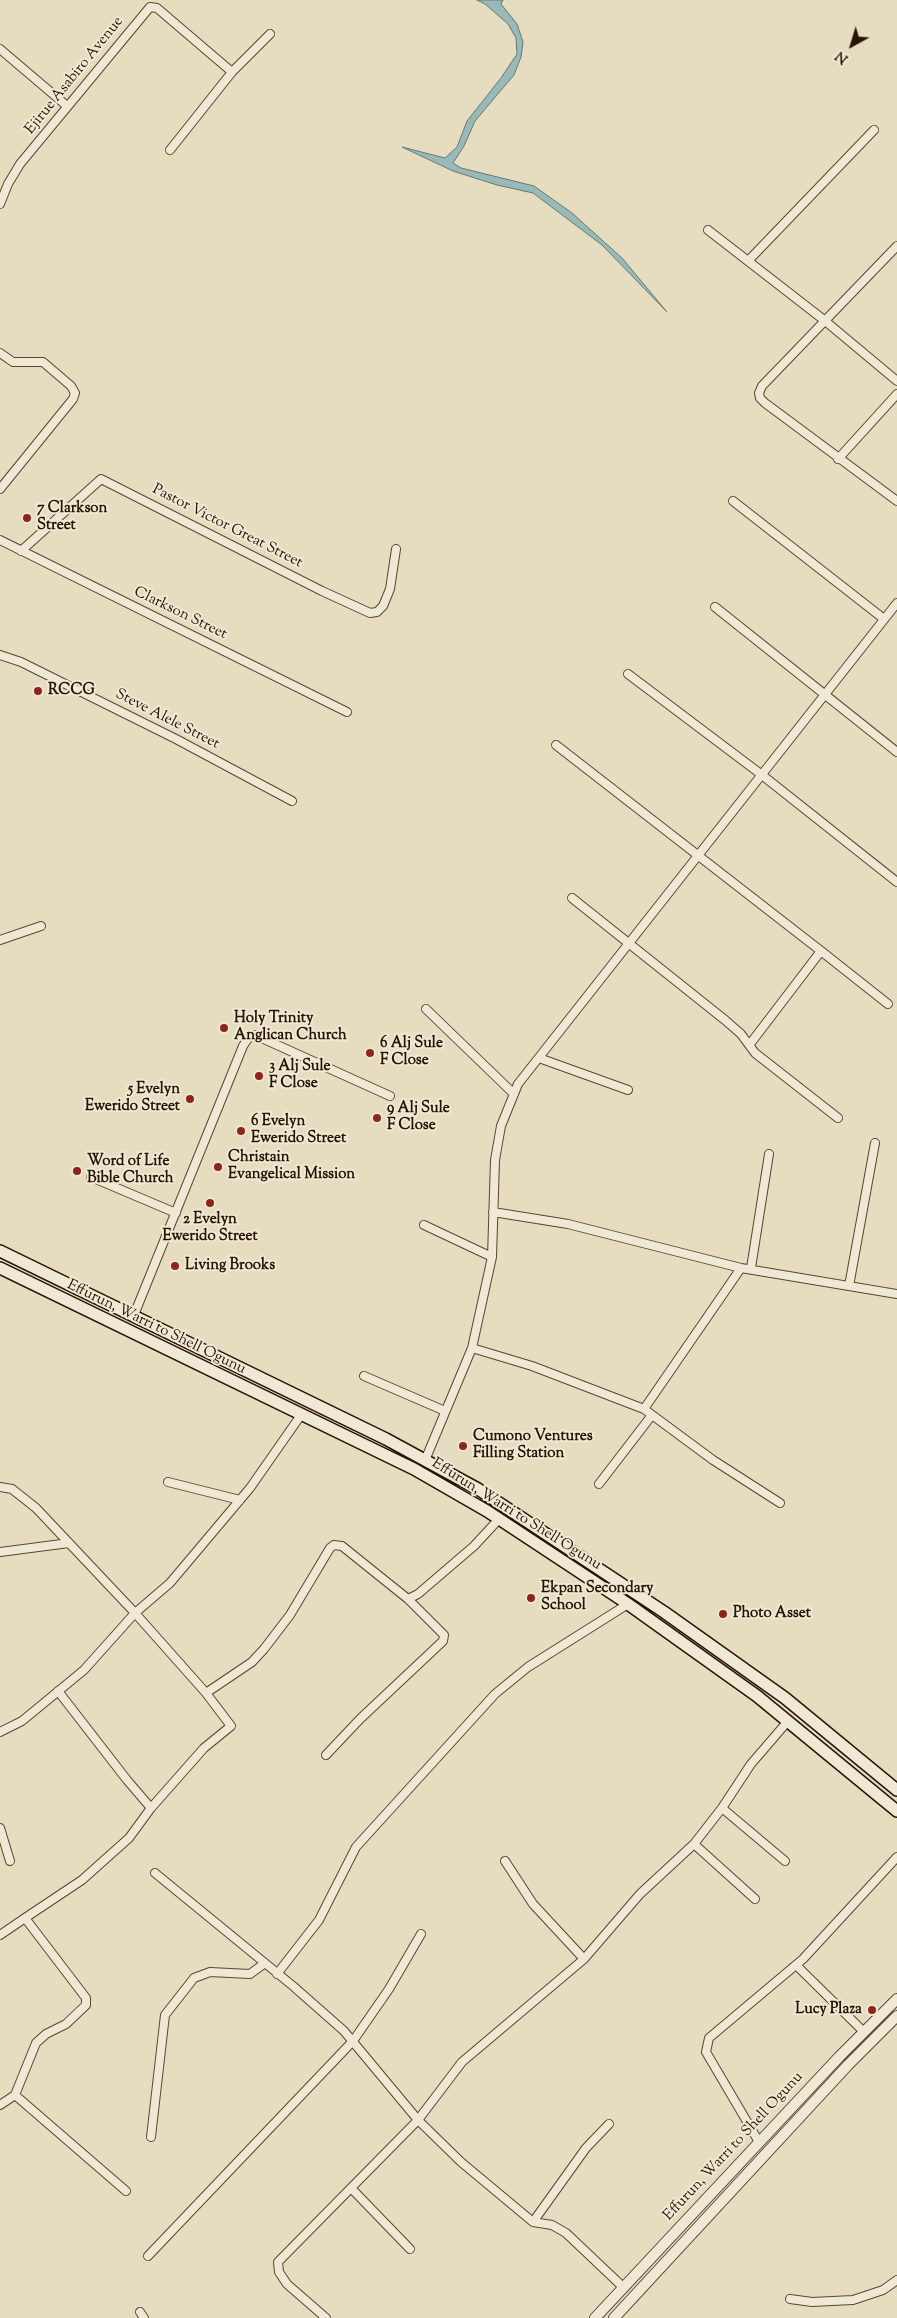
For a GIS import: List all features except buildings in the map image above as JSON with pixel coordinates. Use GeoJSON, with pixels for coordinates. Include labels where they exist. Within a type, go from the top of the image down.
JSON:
{"type":"FeatureCollection","features":[{"type":"Feature","properties":{"kind":"main road","name":"Effurun, Warri to Shell Ogunu"},"geometry":{"type":"LineString","coordinates":[[0,1250],[426,1458],[478,1489],[680,1623],[785,1698],[897,1790]]}},
{"type":"Feature","properties":{"kind":"main road","name":"Effurun, Warri to Shell Ogunu"},"geometry":{"type":"LineString","coordinates":[[0,1268],[414,1469],[499,1519],[628,1604],[757,1696],[897,1811]]}},
{"type":"Feature","properties":{"kind":"main road"},"geometry":{"type":"LineString","coordinates":[[85,1310],[92,1295]]}},
{"type":"Feature","properties":{"kind":"street","name":"Ejirue Asabiro Avenue"},"geometry":{"type":"LineString","coordinates":[[0,204],[4,182],[150,6],[157,8],[232,72]]}},
{"type":"Feature","properties":{"kind":"street"},"geometry":{"type":"LineString","coordinates":[[170,150],[232,72],[270,34]]}},
{"type":"Feature","properties":{"kind":"street"},"geometry":{"type":"LineString","coordinates":[[0,49],[67,106]]}},
{"type":"Feature","properties":{"kind":"street"},"geometry":{"type":"LineString","coordinates":[[748,261],[874,130]]}},
{"type":"Feature","properties":{"kind":"street"},"geometry":{"type":"LineString","coordinates":[[708,230],[824,320],[897,381]]}},
{"type":"Feature","properties":{"kind":"street"},"geometry":{"type":"LineString","coordinates":[[897,246],[762,386],[760,398],[838,459],[897,501]]}},
{"type":"Feature","properties":{"kind":"street"},"geometry":{"type":"LineString","coordinates":[[0,353],[13,362],[43,362],[71,386],[75,393],[73,399],[0,489]]}},
{"type":"Feature","properties":{"kind":"street"},"geometry":{"type":"LineString","coordinates":[[838,459],[897,394]]}},
{"type":"Feature","properties":{"kind":"street","name":"Pastor Victor Great Street"},"geometry":{"type":"LineString","coordinates":[[21,551],[101,479],[322,591],[370,613],[376,612],[383,606],[390,589],[396,549]]}},
{"type":"Feature","properties":{"kind":"street"},"geometry":{"type":"LineString","coordinates":[[733,500],[884,620]]}},
{"type":"Feature","properties":{"kind":"street","name":"Clarkson Street"},"geometry":{"type":"LineString","coordinates":[[0,540],[347,712]]}},
{"type":"Feature","properties":{"kind":"street"},"geometry":{"type":"LineString","coordinates":[[426,1458],[472,1348],[492,1257],[495,1160],[501,1126],[518,1084],[897,602]]}},
{"type":"Feature","properties":{"kind":"street"},"geometry":{"type":"LineString","coordinates":[[715,607],[897,752]]}},
{"type":"Feature","properties":{"kind":"street","name":"Steve Alele Street"},"geometry":{"type":"LineString","coordinates":[[0,654],[21,662],[176,739],[292,801]]}},
{"type":"Feature","properties":{"kind":"street"},"geometry":{"type":"LineString","coordinates":[[628,674],[762,775],[897,882]]}},
{"type":"Feature","properties":{"kind":"street"},"geometry":{"type":"LineString","coordinates":[[556,746],[699,855],[888,1004]]}},
{"type":"Feature","properties":{"kind":"street"},"geometry":{"type":"LineString","coordinates":[[572,898],[725,1020],[750,1044],[756,1053],[838,1118]]}},
{"type":"Feature","properties":{"kind":"street"},"geometry":{"type":"LineString","coordinates":[[0,940],[41,926]]}},
{"type":"Feature","properties":{"kind":"street"},"geometry":{"type":"LineString","coordinates":[[750,1044],[821,952]]}},
{"type":"Feature","properties":{"kind":"street"},"geometry":{"type":"LineString","coordinates":[[426,1009],[514,1094]]}},
{"type":"Feature","properties":{"kind":"street"},"geometry":{"type":"LineString","coordinates":[[134,1315],[242,1046],[249,1037],[255,1035],[390,1096]]}},
{"type":"Feature","properties":{"kind":"street"},"geometry":{"type":"LineString","coordinates":[[539,1058],[628,1090]]}},
{"type":"Feature","properties":{"kind":"street"},"geometry":{"type":"LineString","coordinates":[[848,1286],[875,1143]]}},
{"type":"Feature","properties":{"kind":"street"},"geometry":{"type":"LineString","coordinates":[[751,1268],[770,1154]]}},
{"type":"Feature","properties":{"kind":"street"},"geometry":{"type":"LineString","coordinates":[[91,1177],[176,1213]]}},
{"type":"Feature","properties":{"kind":"street"},"geometry":{"type":"LineString","coordinates":[[493,1212],[568,1224],[742,1268],[897,1294]]}},
{"type":"Feature","properties":{"kind":"street"},"geometry":{"type":"LineString","coordinates":[[424,1225],[492,1257]]}},
{"type":"Feature","properties":{"kind":"street"},"geometry":{"type":"LineString","coordinates":[[644,1409],[742,1268]]}},
{"type":"Feature","properties":{"kind":"street"},"geometry":{"type":"LineString","coordinates":[[472,1348],[532,1366],[644,1409],[714,1460],[780,1503]]}},
{"type":"Feature","properties":{"kind":"street"},"geometry":{"type":"LineString","coordinates":[[364,1376],[445,1411]]}},
{"type":"Feature","properties":{"kind":"street"},"geometry":{"type":"LineString","coordinates":[[0,1732],[22,1721],[84,1670],[135,1612],[170,1583],[240,1500],[302,1415]]}},
{"type":"Feature","properties":{"kind":"street"},"geometry":{"type":"LineString","coordinates":[[599,1484],[652,1415]]}},
{"type":"Feature","properties":{"kind":"street"},"geometry":{"type":"LineString","coordinates":[[168,1482],[240,1500]]}},
{"type":"Feature","properties":{"kind":"street"},"geometry":{"type":"LineString","coordinates":[[0,1487],[12,1489],[36,1508],[135,1612],[206,1693],[231,1726],[204,1748],[151,1808],[129,1838],[82,1880],[0,1935]]}},
{"type":"Feature","properties":{"kind":"street"},"geometry":{"type":"LineString","coordinates":[[408,1599],[418,1594],[474,1546],[499,1519]]}},
{"type":"Feature","properties":{"kind":"street"},"geometry":{"type":"LineString","coordinates":[[0,1552],[69,1543]]}},
{"type":"Feature","properties":{"kind":"street"},"geometry":{"type":"LineString","coordinates":[[206,1693],[252,1662],[290,1614],[330,1548],[334,1544],[342,1546],[408,1599],[444,1635],[443,1641],[360,1719],[326,1755]]}},
{"type":"Feature","properties":{"kind":"street"},"geometry":{"type":"LineString","coordinates":[[277,1974],[319,1920],[356,1847],[495,1694],[528,1667],[628,1604]]}},
{"type":"Feature","properties":{"kind":"street"},"geometry":{"type":"LineString","coordinates":[[58,1691],[151,1808]]}},
{"type":"Feature","properties":{"kind":"street"},"geometry":{"type":"LineString","coordinates":[[326,2318],[287,2284],[279,2272],[278,2262],[418,2120],[462,2062],[584,1959],[640,1894],[694,1844],[722,1808],[751,1764],[788,1721]]}},
{"type":"Feature","properties":{"kind":"street"},"geometry":{"type":"LineString","coordinates":[[722,1808],[785,1861]]}},
{"type":"Feature","properties":{"kind":"street"},"geometry":{"type":"LineString","coordinates":[[0,1828],[10,1861]]}},
{"type":"Feature","properties":{"kind":"street"},"geometry":{"type":"LineString","coordinates":[[694,1844],[755,1899]]}},
{"type":"Feature","properties":{"kind":"street"},"geometry":{"type":"LineString","coordinates":[[759,2142],[706,2052],[709,2038],[796,1965],[897,1857]]}},
{"type":"Feature","properties":{"kind":"street"},"geometry":{"type":"LineString","coordinates":[[505,1861],[533,1904],[584,1959]]}},
{"type":"Feature","properties":{"kind":"street"},"geometry":{"type":"LineString","coordinates":[[156,1873],[293,1986],[353,2041],[418,2120],[461,2162],[533,2222],[552,2225],[566,2233],[623,2288]]}},
{"type":"Feature","properties":{"kind":"street"},"geometry":{"type":"LineString","coordinates":[[0,2105],[15,2095],[36,2043],[46,2034],[66,2024],[86,2004],[86,1998],[24,1918]]}},
{"type":"Feature","properties":{"kind":"street"},"geometry":{"type":"LineString","coordinates":[[148,2256],[353,2041],[389,1989],[421,1934]]}},
{"type":"Feature","properties":{"kind":"street"},"geometry":{"type":"LineString","coordinates":[[152,2137],[164,2015],[194,1978],[210,1972],[250,1974],[265,1964]]}},
{"type":"Feature","properties":{"kind":"street"},"geometry":{"type":"LineString","coordinates":[[796,1965],[863,2031]]}},
{"type":"Feature","properties":{"kind":"street","name":"Effurun, Warri to Shell Ogunu"},"geometry":{"type":"LineString","coordinates":[[595,2318],[863,2031],[897,1999]]}},
{"type":"Feature","properties":{"kind":"street","name":"Effurun, Warri to Shell Ogunu"},"geometry":{"type":"LineString","coordinates":[[614,2318],[848,2065],[897,2016]]}},
{"type":"Feature","properties":{"kind":"street"},"geometry":{"type":"LineString","coordinates":[[15,2095],[126,2191]]}},
{"type":"Feature","properties":{"kind":"street"},"geometry":{"type":"LineString","coordinates":[[533,2222],[586,2148],[610,2124]]}},
{"type":"Feature","properties":{"kind":"street"},"geometry":{"type":"LineString","coordinates":[[351,2188],[410,2249]]}},
{"type":"Feature","properties":{"kind":"street"},"geometry":{"type":"LineString","coordinates":[[790,2299],[812,2302],[853,2300],[883,2290],[897,2280]]}},
{"type":"Feature","properties":{"kind":"water"},"geometry":{"type":"Polygon","coordinates":[[[477,0],[503,0],[501,4],[517,24],[523,42],[521,57],[514,75],[475,121],[464,146],[453,163],[461,168],[534,186],[572,213],[622,258],[667,312],[602,245],[533,193],[497,185],[453,171],[402,147],[445,158],[457,147],[467,121],[501,78],[517,54],[516,38],[508,24],[485,4],[477,0]]]}},
{"type":"Feature","properties":{"kind":"place","name":"7 Clarkson Street"},"geometry":{"type":"Point","coordinates":[27,518]}},
{"type":"Feature","properties":{"kind":"place","name":"RCCG"},"geometry":{"type":"Point","coordinates":[38,691]}},
{"type":"Feature","properties":{"kind":"place","name":"Holy Trinity Anglican Church"},"geometry":{"type":"Point","coordinates":[224,1028]}},
{"type":"Feature","properties":{"kind":"place","name":"6 Alj Sule F Close"},"geometry":{"type":"Point","coordinates":[370,1053]}},
{"type":"Feature","properties":{"kind":"place","name":"3 Alj Sule F Close"},"geometry":{"type":"Point","coordinates":[259,1076]}},
{"type":"Feature","properties":{"kind":"place","name":"5 Evelyn Ewerido Street"},"geometry":{"type":"Point","coordinates":[190,1099]}},
{"type":"Feature","properties":{"kind":"place","name":"9 Alj Sule F Close"},"geometry":{"type":"Point","coordinates":[377,1118]}},
{"type":"Feature","properties":{"kind":"place","name":"6 Evelyn Ewerido Street"},"geometry":{"type":"Point","coordinates":[241,1131]}},
{"type":"Feature","properties":{"kind":"place","name":"Christain Evangelical Mission"},"geometry":{"type":"Point","coordinates":[218,1167]}},
{"type":"Feature","properties":{"kind":"place","name":"Word of Life Bible Church"},"geometry":{"type":"Point","coordinates":[77,1171]}},
{"type":"Feature","properties":{"kind":"place","name":"2 Evelyn Ewerido Street"},"geometry":{"type":"Point","coordinates":[210,1203]}},
{"type":"Feature","properties":{"kind":"place","name":"Living Brooks"},"geometry":{"type":"Point","coordinates":[175,1266]}},
{"type":"Feature","properties":{"kind":"place","name":"Cumono Ventures Filling Station"},"geometry":{"type":"Point","coordinates":[463,1446]}},
{"type":"Feature","properties":{"kind":"place","name":"Ekpan Secondary School"},"geometry":{"type":"Point","coordinates":[531,1598]}},
{"type":"Feature","properties":{"kind":"place","name":"Photo Asset"},"geometry":{"type":"Point","coordinates":[723,1614]}},
{"type":"Feature","properties":{"kind":"place","name":"Lucy Plaza"},"geometry":{"type":"Point","coordinates":[872,2010]}}]}
